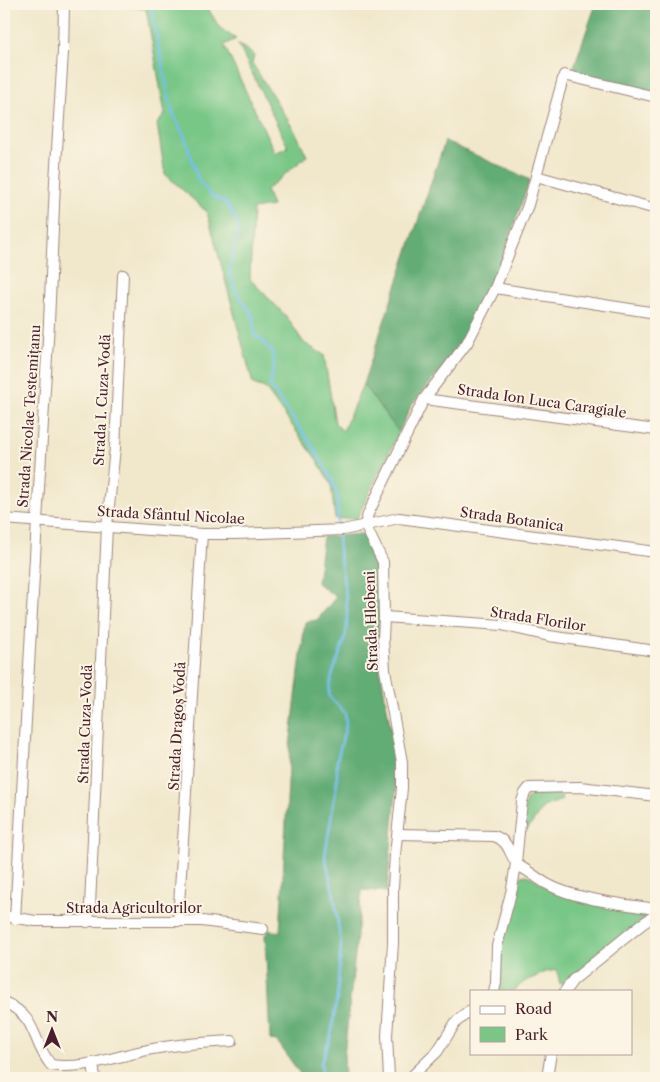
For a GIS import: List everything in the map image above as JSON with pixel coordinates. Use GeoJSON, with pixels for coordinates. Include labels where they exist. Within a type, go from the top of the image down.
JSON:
{"type":"FeatureCollection","features":[{"type":"Feature","properties":{"kind":"street","name":"Strada Nicolae Testemițanu"},"geometry":{"type":"LineString","coordinates":[[15,919],[36,521],[49,323],[64,4]]}},
{"type":"Feature","properties":{"kind":"street"},"geometry":{"type":"LineString","coordinates":[[366,525],[368,514],[424,399],[467,343],[495,288],[528,205],[564,75],[656,97]]}},
{"type":"Feature","properties":{"kind":"street"},"geometry":{"type":"LineString","coordinates":[[536,176],[656,210]]}},
{"type":"Feature","properties":{"kind":"street","name":"Strada I. Cuza-Vodă"},"geometry":{"type":"LineString","coordinates":[[107,526],[115,448],[123,275]]}},
{"type":"Feature","properties":{"kind":"street"},"geometry":{"type":"LineString","coordinates":[[495,288],[656,313]]}},
{"type":"Feature","properties":{"kind":"street","name":"Strada Ion Luca Caragiale"},"geometry":{"type":"LineString","coordinates":[[424,399],[656,430]]}},
{"type":"Feature","properties":{"kind":"street","name":"Strada Botanica"},"geometry":{"type":"LineString","coordinates":[[366,525],[399,518],[656,552]]}},
{"type":"Feature","properties":{"kind":"street","name":"Strada Sfântul Nicolae"},"geometry":{"type":"LineString","coordinates":[[4,519],[202,534],[343,530],[366,525]]}},
{"type":"Feature","properties":{"kind":"street","name":"Strada Hlobeni"},"geometry":{"type":"LineString","coordinates":[[366,525],[383,562],[385,670],[402,762],[402,788],[395,855],[393,943],[387,1036],[388,1078]]}},
{"type":"Feature","properties":{"kind":"street","name":"Strada Cuza-Vodă"},"geometry":{"type":"LineString","coordinates":[[86,922],[90,906],[107,526]]}},
{"type":"Feature","properties":{"kind":"street","name":"Strada Dragoș Vodă"},"geometry":{"type":"LineString","coordinates":[[178,920],[202,534]]}},
{"type":"Feature","properties":{"kind":"street","name":"Strada Florilor"},"geometry":{"type":"LineString","coordinates":[[384,617],[502,625],[549,636],[656,651]]}},
{"type":"Feature","properties":{"kind":"street"},"geometry":{"type":"LineString","coordinates":[[494,990],[497,946],[512,889],[522,806],[525,793],[529,788],[580,787],[656,796]]}},
{"type":"Feature","properties":{"kind":"street"},"geometry":{"type":"LineString","coordinates":[[398,834],[494,836],[506,843],[516,863],[548,884],[566,892],[615,903],[656,909]]}},
{"type":"Feature","properties":{"kind":"street"},"geometry":{"type":"LineString","coordinates":[[566,990],[573,980],[642,924],[656,915]]}},
{"type":"Feature","properties":{"kind":"street","name":"Strada Agricultorilor"},"geometry":{"type":"LineString","coordinates":[[4,916],[15,919],[86,922],[178,920],[263,929]]}},
{"type":"Feature","properties":{"kind":"street"},"geometry":{"type":"LineString","coordinates":[[4,1002],[22,1014],[31,1024],[47,1059],[52,1065],[93,1063],[144,1050],[178,1045],[232,1041]]}},
{"type":"Feature","properties":{"kind":"street"},"geometry":{"type":"LineString","coordinates":[[410,1078],[437,1052],[456,1022],[470,1011]]}},
{"type":"Feature","properties":{"kind":"street"},"geometry":{"type":"LineString","coordinates":[[547,1078],[551,1054]]}},
{"type":"Feature","properties":{"kind":"street"},"geometry":{"type":"LineString","coordinates":[[93,1063],[95,1078]]}},
{"type":"Feature","properties":{"kind":"green space"},"geometry":{"type":"Polygon","coordinates":[[[124,4],[205,4],[220,28],[236,39],[224,45],[275,153],[288,147],[238,44],[254,55],[252,63],[296,133],[307,156],[266,190],[272,206],[253,209],[250,279],[286,316],[304,343],[324,355],[335,423],[343,431],[363,384],[399,432],[357,518],[335,519],[331,484],[317,460],[265,388],[253,384],[207,212],[165,174],[157,124],[165,114],[146,9],[124,6],[124,4]]]}},
{"type":"Feature","properties":{"kind":"green space"},"geometry":{"type":"Polygon","coordinates":[[[596,4],[656,4],[656,92],[572,72],[596,4]]]}},
{"type":"Feature","properties":{"kind":"green space"},"geometry":{"type":"Polygon","coordinates":[[[445,141],[530,180],[493,284],[464,343],[411,406],[399,432],[363,384],[445,141]]]}},
{"type":"Feature","properties":{"kind":"green space"},"geometry":{"type":"Polygon","coordinates":[[[363,534],[376,558],[379,571],[379,663],[398,770],[387,892],[362,890],[344,1055],[345,1078],[303,1078],[277,1041],[270,1040],[265,935],[269,930],[280,933],[290,746],[305,622],[317,620],[336,597],[317,583],[323,537],[363,534]]]}},
{"type":"Feature","properties":{"kind":"green space"},"geometry":{"type":"Polygon","coordinates":[[[545,789],[558,789],[562,800],[543,807],[528,829],[525,832],[522,831],[526,800],[534,793],[545,789]]]}},
{"type":"Feature","properties":{"kind":"green space"},"geometry":{"type":"Polygon","coordinates":[[[527,875],[548,887],[654,912],[570,981],[560,984],[557,970],[546,972],[524,982],[514,990],[499,990],[500,943],[517,881],[522,876],[527,875]]]}},
{"type":"Feature","properties":{"kind":"waterway"},"geometry":{"type":"LineString","coordinates":[[150,4],[172,111],[185,138],[199,182],[212,196],[225,202],[237,221],[237,235],[229,270],[235,290],[253,316],[255,336],[264,341],[266,346],[272,350],[274,362],[270,386],[312,445],[331,478],[337,494],[338,528]]}},
{"type":"Feature","properties":{"kind":"waterway"},"geometry":{"type":"LineString","coordinates":[[323,1078],[321,1063],[331,1035],[337,998],[341,944],[334,896],[325,856],[337,782],[337,761],[346,725],[345,713],[329,696],[333,671],[346,633],[347,620],[346,595],[338,533]]}}]}
